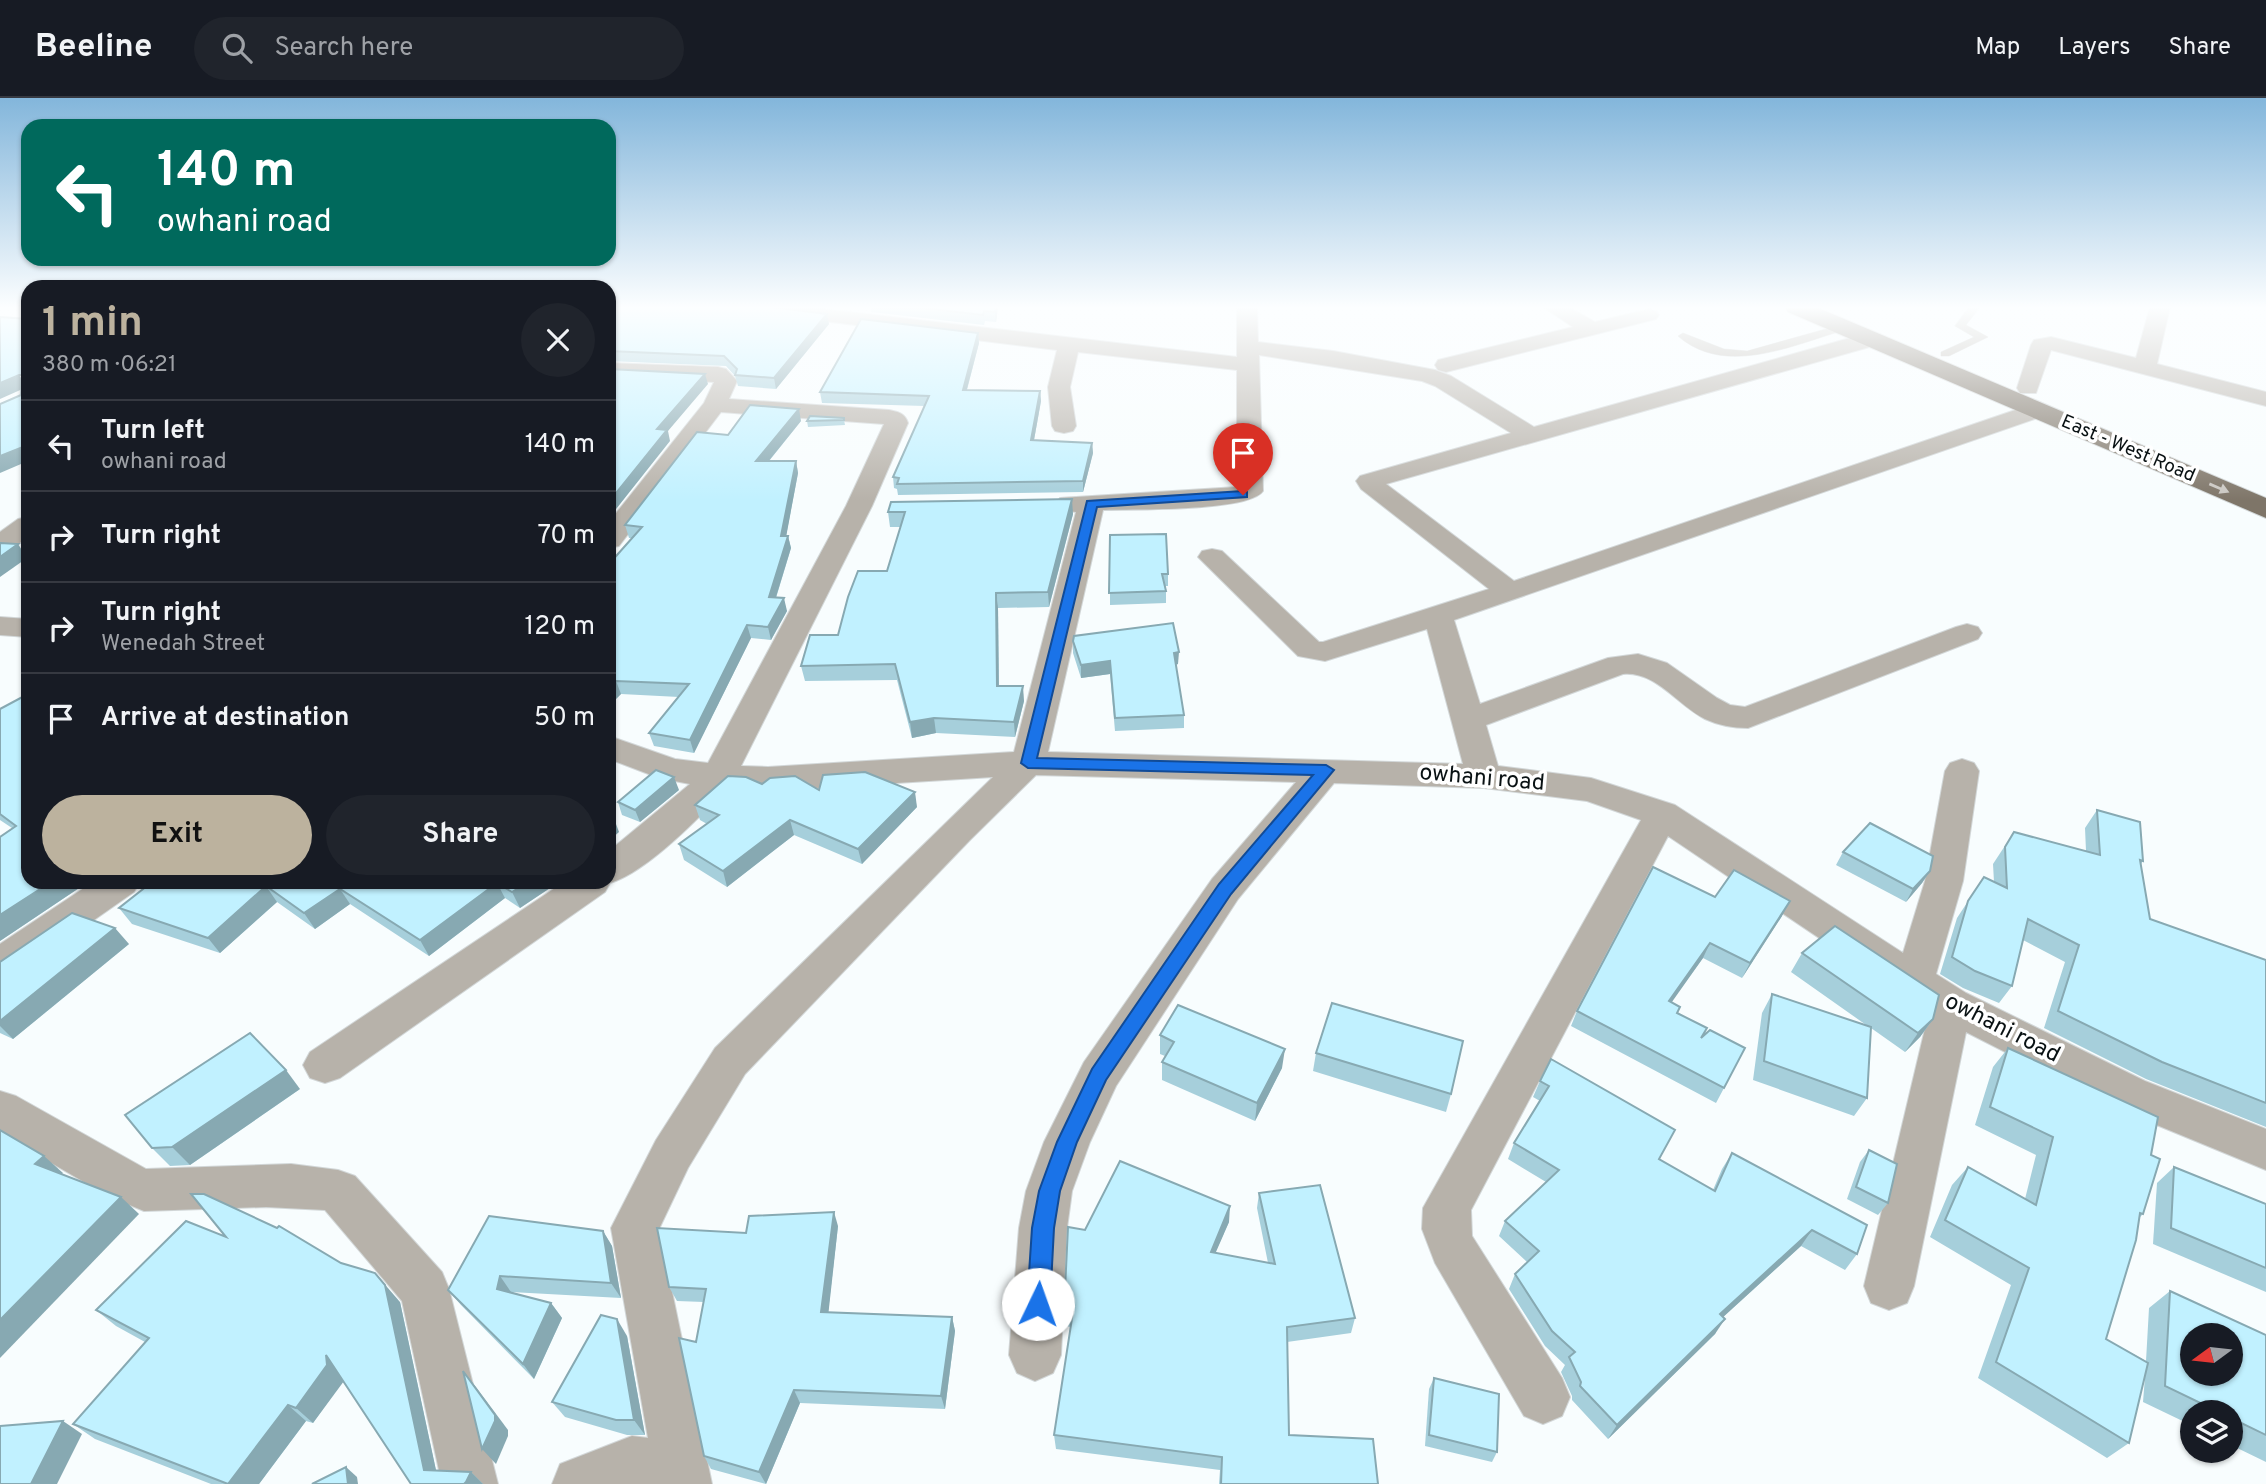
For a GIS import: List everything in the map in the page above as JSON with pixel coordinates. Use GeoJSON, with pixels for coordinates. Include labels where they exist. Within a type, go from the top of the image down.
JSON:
{"type":"FeatureCollection","features":[{"type":"Feature","properties":{"kind":"main road","name":"East - West Road"},"geometry":{"type":"LineString","coordinates":[[1960,372],[2266,488]]}},
{"type":"Feature","properties":{"kind":"main road","name":"East - West Road"},"geometry":{"type":"LineString","coordinates":[[1980,372],[2266,509]]}},
{"type":"Feature","properties":{"kind":"street"},"geometry":{"type":"LineString","coordinates":[[616,531],[715,405],[726,381],[718,374],[655,372]]}},
{"type":"Feature","properties":{"kind":"street"},"geometry":{"type":"LineString","coordinates":[[1063,372],[1059,387],[1064,426]]}},
{"type":"Feature","properties":{"kind":"street"},"geometry":{"type":"LineString","coordinates":[[1050,504],[1233,497],[1250,491],[1248,372]]}},
{"type":"Feature","properties":{"kind":"street"},"geometry":{"type":"LineString","coordinates":[[1409,372],[1443,381],[1529,434]]}},
{"type":"Feature","properties":{"kind":"street"},"geometry":{"type":"LineString","coordinates":[[1510,592],[1369,481],[1754,372]]}},
{"type":"Feature","properties":{"kind":"street"},"geometry":{"type":"LineString","coordinates":[[1212,557],[1309,649],[1325,652],[1510,592],[2033,399],[2038,372]]}},
{"type":"Feature","properties":{"kind":"street"},"geometry":{"type":"LineString","coordinates":[[2166,372],[2266,398]]}},
{"type":"Feature","properties":{"kind":"street"},"geometry":{"type":"LineString","coordinates":[[616,865],[687,810],[718,776],[873,505],[896,423],[895,419],[715,405]]}},
{"type":"Feature","properties":{"kind":"street"},"geometry":{"type":"LineString","coordinates":[[684,1484],[635,1228],[672,1154],[730,1060],[1028,763],[1091,503]]}},
{"type":"Feature","properties":{"kind":"street"},"geometry":{"type":"LineString","coordinates":[[0,544],[21,530]]}},
{"type":"Feature","properties":{"kind":"street"},"geometry":{"type":"LineString","coordinates":[[1438,616],[1484,776]]}},
{"type":"Feature","properties":{"kind":"street"},"geometry":{"type":"LineString","coordinates":[[0,626],[21,628]]}},
{"type":"Feature","properties":{"kind":"street"},"geometry":{"type":"LineString","coordinates":[[1468,720],[1619,665],[1639,664],[1660,673],[1718,715],[1733,719],[1748,718],[1967,633]]}},
{"type":"Feature","properties":{"kind":"street","name":"owhani road"},"geometry":{"type":"LineString","coordinates":[[616,750],[671,769],[718,776],[768,779],[1028,763],[1484,776],[1591,790],[1662,814],[1951,1005],[2129,1094],[2266,1150]]}},
{"type":"Feature","properties":{"kind":"street"},"geometry":{"type":"LineString","coordinates":[[1035,1355],[1043,1228],[1049,1191],[1067,1142],[1099,1075],[1225,889],[1326,770]]}},
{"type":"Feature","properties":{"kind":"street"},"geometry":{"type":"LineString","coordinates":[[1914,981],[1944,881],[1962,771]]}},
{"type":"Feature","properties":{"kind":"street"},"geometry":{"type":"LineString","coordinates":[[1543,1397],[1452,1247],[1446,1229],[1447,1209],[1662,814]]}},
{"type":"Feature","properties":{"kind":"street"},"geometry":{"type":"LineString","coordinates":[[0,965],[111,889]]}},
{"type":"Feature","properties":{"kind":"street"},"geometry":{"type":"LineString","coordinates":[[326,1065],[582,889]]}},
{"type":"Feature","properties":{"kind":"street"},"geometry":{"type":"LineString","coordinates":[[1889,1286],[1951,1005]]}},
{"type":"Feature","properties":{"kind":"street"},"geometry":{"type":"LineString","coordinates":[[0,1110],[144,1190],[285,1187],[338,1191],[424,1289],[470,1484]]}},
{"type":"Feature","properties":{"kind":"street"},"geometry":{"type":"LineString","coordinates":[[590,1482],[632,1464],[649,1466],[665,1484]]}},
{"type":"Feature","properties":{"kind":"building"},"geometry":{"type":"Polygon","coordinates":[[[0,372],[21,372],[21,375],[0,383],[0,372]]]}},
{"type":"Feature","properties":{"kind":"building"},"geometry":{"type":"Polygon","coordinates":[[[616,372],[705,374],[657,429],[667,430],[616,493],[616,372]]]}},
{"type":"Feature","properties":{"kind":"building"},"geometry":{"type":"Polygon","coordinates":[[[736,372],[779,372],[774,378],[735,375],[736,372]]]}},
{"type":"Feature","properties":{"kind":"building"},"geometry":{"type":"Polygon","coordinates":[[[831,372],[968,372],[963,390],[1040,391],[1031,440],[1092,443],[1083,481],[897,484],[899,478],[893,477],[929,396],[820,392],[831,372]]]}},
{"type":"Feature","properties":{"kind":"building"},"geometry":{"type":"Polygon","coordinates":[[[21,395],[21,448],[0,456],[0,404],[21,395]]]}},
{"type":"Feature","properties":{"kind":"building"},"geometry":{"type":"Polygon","coordinates":[[[750,405],[799,409],[756,461],[796,461],[781,536],[788,536],[769,597],[784,598],[768,627],[747,625],[690,740],[649,733],[689,684],[616,681],[616,556],[642,527],[625,525],[697,432],[728,435],[750,405]]]}},
{"type":"Feature","properties":{"kind":"building"},"geometry":{"type":"Polygon","coordinates":[[[810,416],[844,418],[844,420],[807,421],[810,416]]]}},
{"type":"Feature","properties":{"kind":"building"},"geometry":{"type":"Polygon","coordinates":[[[1072,499],[1048,592],[996,593],[997,686],[1023,686],[1014,722],[934,718],[910,722],[895,664],[801,666],[810,635],[838,635],[858,571],[887,571],[905,512],[888,512],[891,502],[1072,499]]]}},
{"type":"Feature","properties":{"kind":"building"},"geometry":{"type":"Polygon","coordinates":[[[1166,534],[1168,574],[1162,574],[1166,591],[1109,593],[1110,535],[1166,534]]]}},
{"type":"Feature","properties":{"kind":"building"},"geometry":{"type":"Polygon","coordinates":[[[0,543],[18,544],[0,557],[0,543]]]}},
{"type":"Feature","properties":{"kind":"building"},"geometry":{"type":"Polygon","coordinates":[[[1173,623],[1179,652],[1174,653],[1184,715],[1115,718],[1110,661],[1081,665],[1073,641],[1074,636],[1173,623]]]}},
{"type":"Feature","properties":{"kind":"building"},"geometry":{"type":"Polygon","coordinates":[[[21,698],[21,889],[40,889],[0,915],[0,837],[16,826],[0,814],[0,709],[21,698]]]}},
{"type":"Feature","properties":{"kind":"building"},"geometry":{"type":"Polygon","coordinates":[[[656,770],[674,777],[635,810],[618,802],[656,770]]]}},
{"type":"Feature","properties":{"kind":"building"},"geometry":{"type":"Polygon","coordinates":[[[865,772],[915,792],[858,849],[790,820],[723,871],[679,844],[719,815],[695,805],[728,776],[746,777],[762,784],[770,778],[795,776],[819,790],[823,775],[865,772]]]}},
{"type":"Feature","properties":{"kind":"building"},"geometry":{"type":"Polygon","coordinates":[[[2097,810],[2140,822],[2143,861],[2140,860],[2150,919],[2266,960],[2266,1103],[2162,1062],[2058,1011],[2079,945],[2028,919],[2012,986],[1975,971],[1952,957],[1968,901],[1984,877],[2007,888],[2005,847],[2014,832],[2100,855],[2097,810]]]}},
{"type":"Feature","properties":{"kind":"building"},"geometry":{"type":"Polygon","coordinates":[[[1870,823],[1933,856],[1930,871],[1913,889],[1843,852],[1870,823]]]}},
{"type":"Feature","properties":{"kind":"building"},"geometry":{"type":"Polygon","coordinates":[[[1653,867],[1715,897],[1734,870],[1790,901],[1750,963],[1710,943],[1669,1001],[1680,1007],[1677,1013],[1707,1028],[1701,1038],[1710,1030],[1745,1048],[1724,1088],[1577,1011],[1653,867]]]}},
{"type":"Feature","properties":{"kind":"building"},"geometry":{"type":"Polygon","coordinates":[[[143,889],[263,889],[208,938],[119,908],[143,889]]]}},
{"type":"Feature","properties":{"kind":"building"},"geometry":{"type":"Polygon","coordinates":[[[270,889],[340,889],[304,913],[270,889]]]}},
{"type":"Feature","properties":{"kind":"building"},"geometry":{"type":"Polygon","coordinates":[[[340,889],[489,889],[420,940],[340,889]]]}},
{"type":"Feature","properties":{"kind":"building"},"geometry":{"type":"Polygon","coordinates":[[[72,913],[115,928],[0,1021],[0,962],[72,913]]]}},
{"type":"Feature","properties":{"kind":"building"},"geometry":{"type":"Polygon","coordinates":[[[1835,926],[1939,995],[1933,1019],[1918,1033],[1802,953],[1835,926]]]}},
{"type":"Feature","properties":{"kind":"building"},"geometry":{"type":"Polygon","coordinates":[[[1772,994],[1871,1027],[1867,1098],[1764,1061],[1772,994]]]}},
{"type":"Feature","properties":{"kind":"building"},"geometry":{"type":"Polygon","coordinates":[[[1332,1003],[1463,1041],[1451,1094],[1316,1053],[1332,1003]]]}},
{"type":"Feature","properties":{"kind":"building"},"geometry":{"type":"Polygon","coordinates":[[[1178,1005],[1285,1049],[1257,1103],[1162,1062],[1174,1042],[1160,1035],[1178,1005]]]}},
{"type":"Feature","properties":{"kind":"building"},"geometry":{"type":"Polygon","coordinates":[[[250,1033],[286,1070],[172,1147],[152,1148],[125,1115],[250,1033]]]}},
{"type":"Feature","properties":{"kind":"building"},"geometry":{"type":"Polygon","coordinates":[[[2008,1048],[2158,1117],[2151,1155],[2160,1159],[2143,1214],[2140,1213],[2136,1240],[2106,1339],[2148,1363],[2129,1443],[1996,1362],[2029,1268],[1945,1220],[1968,1167],[2036,1205],[2053,1137],[1990,1107],[2008,1048]]]}},
{"type":"Feature","properties":{"kind":"building"},"geometry":{"type":"Polygon","coordinates":[[[1551,1059],[1675,1130],[1659,1159],[1715,1191],[1732,1153],[1867,1225],[1857,1254],[1812,1230],[1720,1314],[1725,1319],[1617,1425],[1580,1386],[1581,1382],[1569,1357],[1575,1352],[1552,1331],[1515,1274],[1539,1251],[1505,1221],[1559,1170],[1514,1143],[1549,1086],[1540,1081],[1551,1059]]]}},
{"type":"Feature","properties":{"kind":"building"},"geometry":{"type":"Polygon","coordinates":[[[0,1130],[44,1156],[35,1164],[121,1197],[0,1320],[0,1130]]]}},
{"type":"Feature","properties":{"kind":"building"},"geometry":{"type":"Polygon","coordinates":[[[1869,1150],[1897,1164],[1888,1203],[1856,1187],[1869,1150]]]}},
{"type":"Feature","properties":{"kind":"building"},"geometry":{"type":"Polygon","coordinates":[[[1120,1161],[1230,1206],[1211,1252],[1275,1264],[1259,1193],[1320,1185],[1355,1318],[1287,1327],[1289,1435],[1373,1439],[1378,1484],[1221,1484],[1222,1457],[1054,1435],[1073,1312],[1064,1311],[1068,1227],[1085,1230],[1120,1161]]]}},
{"type":"Feature","properties":{"kind":"building"},"geometry":{"type":"Polygon","coordinates":[[[2174,1167],[2266,1204],[2266,1268],[2171,1228],[2174,1167]]]}},
{"type":"Feature","properties":{"kind":"building"},"geometry":{"type":"Polygon","coordinates":[[[191,1194],[204,1194],[277,1228],[279,1226],[341,1263],[375,1273],[385,1285],[424,1470],[471,1472],[464,1484],[411,1484],[326,1355],[327,1365],[296,1408],[288,1405],[228,1484],[73,1424],[149,1338],[96,1310],[186,1221],[226,1237],[191,1194]]]}},
{"type":"Feature","properties":{"kind":"building"},"geometry":{"type":"Polygon","coordinates":[[[834,1212],[821,1312],[952,1317],[941,1396],[794,1390],[759,1472],[704,1456],[679,1338],[696,1342],[706,1289],[669,1287],[657,1228],[746,1233],[749,1216],[834,1212]]]}},
{"type":"Feature","properties":{"kind":"building"},"geometry":{"type":"Polygon","coordinates":[[[489,1216],[603,1231],[611,1283],[500,1276],[497,1289],[551,1303],[523,1364],[448,1290],[489,1216]]]}},
{"type":"Feature","properties":{"kind":"building"},"geometry":{"type":"Polygon","coordinates":[[[2170,1291],[2240,1323],[2180,1323],[2180,1386],[2244,1386],[2244,1325],[2266,1335],[2266,1435],[2243,1424],[2243,1400],[2194,1400],[2165,1386],[2170,1291]]]}},
{"type":"Feature","properties":{"kind":"building"},"geometry":{"type":"Polygon","coordinates":[[[601,1315],[617,1319],[634,1420],[616,1420],[552,1402],[601,1315]]]}},
{"type":"Feature","properties":{"kind":"building"},"geometry":{"type":"Polygon","coordinates":[[[463,1371],[495,1415],[495,1421],[482,1449],[463,1371]]]}},
{"type":"Feature","properties":{"kind":"building"},"geometry":{"type":"Polygon","coordinates":[[[1434,1378],[1499,1394],[1497,1452],[1429,1435],[1434,1378]]]}},
{"type":"Feature","properties":{"kind":"building"},"geometry":{"type":"Polygon","coordinates":[[[63,1421],[31,1484],[0,1484],[0,1426],[63,1421]]]}},
{"type":"Feature","properties":{"kind":"building"},"geometry":{"type":"Polygon","coordinates":[[[346,1467],[348,1484],[312,1484],[346,1467]]]}},
{"type":"Feature","properties":{"kind":"route"},"geometry":{"type":"LineString","coordinates":[[1038,1304],[1043,1228],[1049,1191],[1067,1142],[1099,1075],[1225,889],[1326,770],[1028,763],[1091,503],[1243,495]]}}]}
